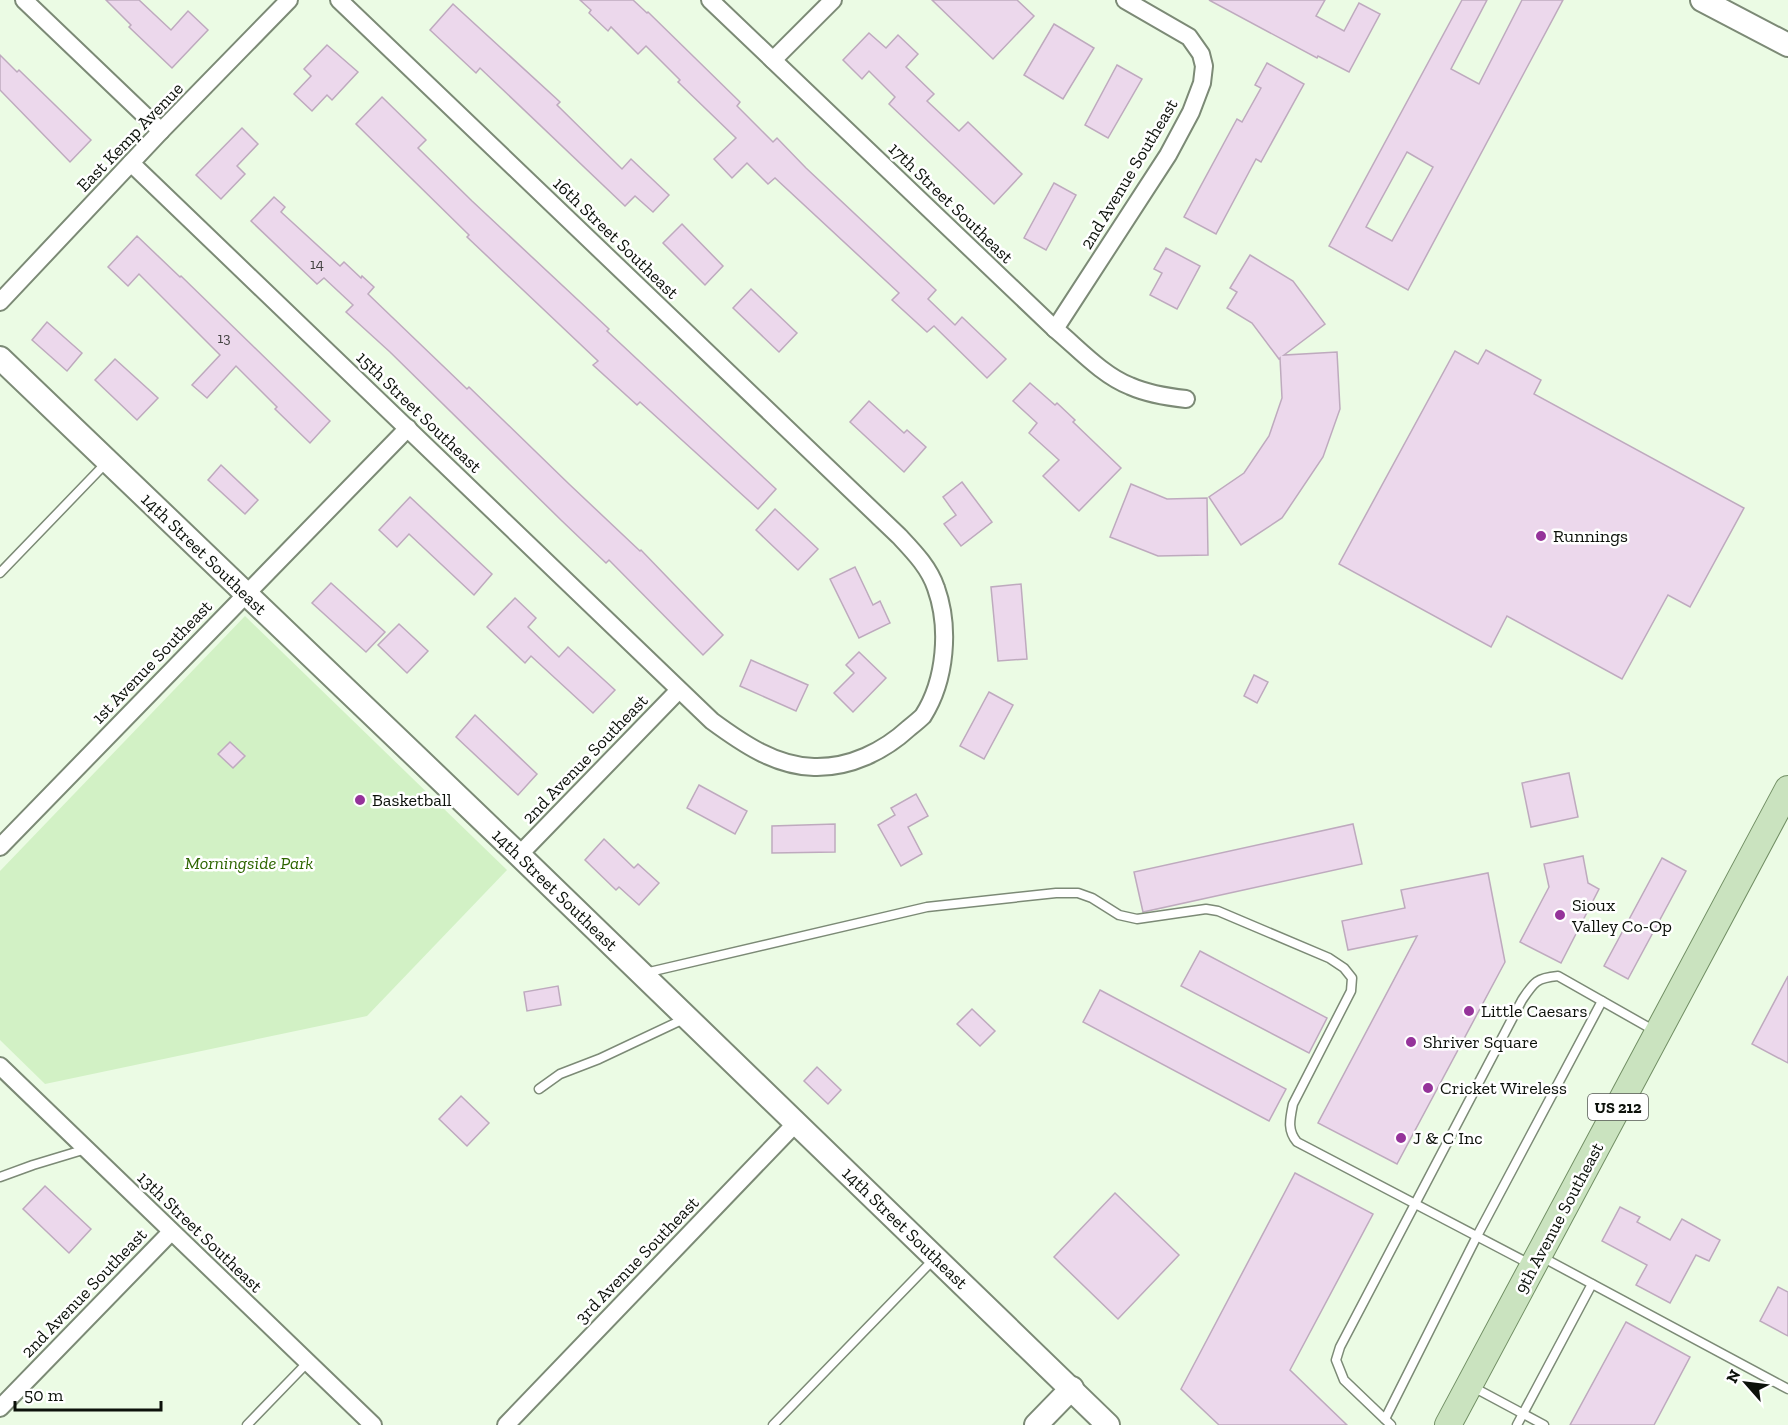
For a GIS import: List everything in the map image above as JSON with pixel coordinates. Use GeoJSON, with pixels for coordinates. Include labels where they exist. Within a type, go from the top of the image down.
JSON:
{"type":"FeatureCollection","features":[{"type":"Feature","properties":{"kind":"main road","name":"9th Avenue Southeast"},"geometry":{"type":"LineString","coordinates":[[1448,1425],[1788,789]]}},
{"type":"Feature","properties":{"kind":"street"},"geometry":{"type":"LineString","coordinates":[[24,0],[161,130]]}},
{"type":"Feature","properties":{"kind":"street","name":"East Kemp Avenue"},"geometry":{"type":"LineString","coordinates":[[0,302],[161,130],[289,0]]}},
{"type":"Feature","properties":{"kind":"street","name":"16th Street Southeast"},"geometry":{"type":"LineString","coordinates":[[339,0],[866,504],[921,561],[936,586],[942,612],[944,638],[935,690],[922,717],[898,738]]}},
{"type":"Feature","properties":{"kind":"street","name":"17th Street Southeast"},"geometry":{"type":"LineString","coordinates":[[710,0],[1055,329],[1112,376],[1130,386],[1159,396],[1186,399]]}},
{"type":"Feature","properties":{"kind":"street"},"geometry":{"type":"LineString","coordinates":[[773,60],[833,0]]}},
{"type":"Feature","properties":{"kind":"street","name":"2nd Avenue Southeast"},"geometry":{"type":"LineString","coordinates":[[1055,329],[1168,155],[1191,112],[1202,83],[1204,66],[1201,54],[1189,37],[1125,0]]}},
{"type":"Feature","properties":{"kind":"street"},"geometry":{"type":"LineString","coordinates":[[1702,0],[1788,45]]}},
{"type":"Feature","properties":{"kind":"street","name":"15th Street Southeast"},"geometry":{"type":"LineString","coordinates":[[131,163],[712,721],[739,741],[762,754],[786,762],[813,767],[841,764],[869,756],[898,738]]}},
{"type":"Feature","properties":{"kind":"street","name":"14th Street Southeast"},"geometry":{"type":"LineString","coordinates":[[0,358],[642,973],[1108,1425]]}},
{"type":"Feature","properties":{"kind":"street","name":"1st Avenue Southeast"},"geometry":{"type":"LineString","coordinates":[[0,847],[408,429]]}},
{"type":"Feature","properties":{"kind":"street","name":"2nd Avenue Southeast"},"geometry":{"type":"LineString","coordinates":[[519,855],[679,690]]}},
{"type":"Feature","properties":{"kind":"street","name":"13th Street Southeast"},"geometry":{"type":"LineString","coordinates":[[0,1066],[373,1425]]}},
{"type":"Feature","properties":{"kind":"street","name":"3rd Avenue Southeast"},"geometry":{"type":"LineString","coordinates":[[506,1425],[796,1123]]}},
{"type":"Feature","properties":{"kind":"street","name":"2nd Avenue Southeast"},"geometry":{"type":"LineString","coordinates":[[0,1408],[171,1232]]}},
{"type":"Feature","properties":{"kind":"street"},"geometry":{"type":"LineString","coordinates":[[1036,1425],[1072,1388]]}},
{"type":"Feature","properties":{"kind":"lane"},"geometry":{"type":"LineString","coordinates":[[0,573],[108,461]]}},
{"type":"Feature","properties":{"kind":"lane"},"geometry":{"type":"LineString","coordinates":[[642,973],[927,907],[1056,892],[1078,893],[1092,897],[1119,915],[1137,919],[1206,909],[1218,911],[1329,958],[1344,968],[1352,978],[1351,991],[1293,1104],[1290,1134],[1297,1142],[1477,1236],[1592,1284],[1788,1389]]}},
{"type":"Feature","properties":{"kind":"lane"},"geometry":{"type":"LineString","coordinates":[[1602,1000],[1477,1236],[1388,1422],[1344,1380],[1336,1360],[1340,1347],[1531,986],[1542,977],[1558,976],[1602,1000],[1658,1032]]}},
{"type":"Feature","properties":{"kind":"lane"},"geometry":{"type":"LineString","coordinates":[[539,1089],[560,1074],[599,1059],[687,1017]]}},
{"type":"Feature","properties":{"kind":"lane"},"geometry":{"type":"LineString","coordinates":[[0,1177],[86,1149]]}},
{"type":"Feature","properties":{"kind":"lane"},"geometry":{"type":"LineString","coordinates":[[773,1425],[936,1257]]}},
{"type":"Feature","properties":{"kind":"lane"},"geometry":{"type":"LineString","coordinates":[[1517,1425],[1592,1284]]}},
{"type":"Feature","properties":{"kind":"lane"},"geometry":{"type":"LineString","coordinates":[[247,1425],[308,1362]]}},
{"type":"Feature","properties":{"kind":"lane"},"geometry":{"type":"LineString","coordinates":[[1470,1385],[1544,1425]]}},
{"type":"Feature","properties":{"kind":"green space","name":"Morningside Park"},"geometry":{"type":"Polygon","coordinates":[[[245,616],[507,870],[367,1016],[45,1084],[0,1040],[0,871],[245,616]]]}},
{"type":"Feature","properties":{"kind":"building"},"geometry":{"type":"Polygon","coordinates":[[[106,0],[139,0],[171,30],[188,11],[208,30],[172,68],[129,27],[131,25],[106,0]]]}},
{"type":"Feature","properties":{"kind":"building"},"geometry":{"type":"Polygon","coordinates":[[[580,0],[633,0],[648,12],[740,102],[737,106],[773,142],[777,138],[936,290],[928,299],[955,325],[962,317],[1006,359],[987,378],[934,326],[927,332],[892,300],[899,293],[775,178],[768,184],[747,163],[732,178],[714,159],[736,138],[678,82],[680,80],[646,46],[638,54],[611,27],[608,31],[589,13],[591,10],[580,0]]]}},
{"type":"Feature","properties":{"kind":"building"},"geometry":{"type":"Polygon","coordinates":[[[932,0],[1017,0],[1034,16],[993,59],[932,0]]]}},
{"type":"Feature","properties":{"kind":"building"},"geometry":{"type":"Polygon","coordinates":[[[1209,0],[1325,0],[1316,16],[1344,31],[1359,3],[1380,14],[1349,72],[1318,56],[1317,58],[1209,0]]]}},
{"type":"Feature","properties":{"kind":"building"},"geometry":{"type":"Polygon","coordinates":[[[1462,0],[1487,0],[1451,69],[1479,84],[1522,0],[1563,0],[1408,290],[1329,246],[1462,0]],[[1407,152],[1366,227],[1392,241],[1433,167],[1407,152]]]}},
{"type":"Feature","properties":{"kind":"building"},"geometry":{"type":"Polygon","coordinates":[[[453,4],[560,102],[557,105],[622,169],[631,159],[669,195],[653,212],[635,196],[625,206],[480,68],[476,73],[430,30],[453,4]]]}},
{"type":"Feature","properties":{"kind":"building"},"geometry":{"type":"Polygon","coordinates":[[[1054,24],[1094,48],[1063,99],[1024,75],[1054,24]]]}},
{"type":"Feature","properties":{"kind":"building"},"geometry":{"type":"Polygon","coordinates":[[[869,33],[886,48],[898,35],[918,54],[906,67],[934,94],[927,101],[959,131],[968,122],[1022,174],[994,204],[889,104],[895,97],[869,71],[862,79],[843,60],[869,33]]]}},
{"type":"Feature","properties":{"kind":"building"},"geometry":{"type":"Polygon","coordinates":[[[327,45],[358,72],[332,100],[327,95],[312,111],[294,94],[311,76],[304,69],[327,45]]]}},
{"type":"Feature","properties":{"kind":"building"},"geometry":{"type":"Polygon","coordinates":[[[0,55],[17,72],[19,70],[91,140],[70,162],[0,90],[0,55]]]}},
{"type":"Feature","properties":{"kind":"building"},"geometry":{"type":"Polygon","coordinates":[[[1267,63],[1304,84],[1261,162],[1256,159],[1216,234],[1184,217],[1237,119],[1242,122],[1261,88],[1255,85],[1267,63]]]}},
{"type":"Feature","properties":{"kind":"building"},"geometry":{"type":"Polygon","coordinates":[[[1117,65],[1142,79],[1108,138],[1085,125],[1117,65]]]}},
{"type":"Feature","properties":{"kind":"building"},"geometry":{"type":"Polygon","coordinates":[[[382,97],[426,140],[418,148],[609,329],[607,331],[776,489],[758,509],[640,402],[637,405],[593,365],[598,361],[467,237],[469,235],[356,124],[382,97]]]}},
{"type":"Feature","properties":{"kind":"building"},"geometry":{"type":"Polygon","coordinates":[[[242,128],[258,144],[237,166],[245,174],[221,199],[196,175],[242,128]]]}},
{"type":"Feature","properties":{"kind":"building"},"geometry":{"type":"Polygon","coordinates":[[[1054,183],[1076,195],[1046,250],[1024,238],[1054,183]]]}},
{"type":"Feature","properties":{"kind":"building"},"geometry":{"type":"Polygon","coordinates":[[[274,197],[285,207],[281,212],[340,266],[344,262],[374,287],[368,294],[641,550],[723,635],[703,655],[609,560],[606,563],[346,312],[353,305],[324,278],[317,284],[251,221],[274,197]]]}},
{"type":"Feature","properties":{"kind":"building"},"geometry":{"type":"Polygon","coordinates":[[[682,224],[723,266],[705,285],[663,243],[682,224]]]}},
{"type":"Feature","properties":{"kind":"building"},"geometry":{"type":"Polygon","coordinates":[[[137,236],[330,421],[310,443],[236,366],[207,398],[192,385],[220,355],[139,274],[128,286],[108,267],[137,236]]]}},
{"type":"Feature","properties":{"kind":"building"},"geometry":{"type":"Polygon","coordinates":[[[1166,248],[1200,266],[1177,309],[1150,295],[1162,273],[1154,269],[1166,248]]]}},
{"type":"Feature","properties":{"kind":"building"},"geometry":{"type":"Polygon","coordinates":[[[1250,255],[1293,281],[1325,324],[1284,355],[1337,352],[1340,409],[1323,457],[1282,518],[1241,545],[1209,497],[1244,473],[1269,436],[1282,398],[1280,358],[1252,323],[1227,308],[1237,292],[1230,288],[1250,255]]]}},
{"type":"Feature","properties":{"kind":"building"},"geometry":{"type":"Polygon","coordinates":[[[751,289],[797,333],[779,352],[733,308],[751,289]]]}},
{"type":"Feature","properties":{"kind":"building"},"geometry":{"type":"Polygon","coordinates":[[[47,322],[82,353],[67,371],[32,340],[47,322]]]}},
{"type":"Feature","properties":{"kind":"building","name":"Runnings"},"geometry":{"type":"Polygon","coordinates":[[[1486,350],[1541,380],[1534,394],[1744,508],[1690,607],[1668,595],[1622,679],[1507,616],[1491,647],[1339,564],[1455,351],[1478,364],[1486,350]]]}},
{"type":"Feature","properties":{"kind":"building"},"geometry":{"type":"Polygon","coordinates":[[[115,359],[158,398],[137,420],[95,380],[115,359]]]}},
{"type":"Feature","properties":{"kind":"building"},"geometry":{"type":"Polygon","coordinates":[[[1030,383],[1055,405],[1057,403],[1075,420],[1073,422],[1121,468],[1079,511],[1043,476],[1059,460],[1029,433],[1037,423],[1013,401],[1030,383]]]}},
{"type":"Feature","properties":{"kind":"building"},"geometry":{"type":"Polygon","coordinates":[[[869,401],[904,433],[907,430],[926,447],[904,472],[850,422],[869,401]]]}},
{"type":"Feature","properties":{"kind":"building"},"geometry":{"type":"Polygon","coordinates":[[[221,465],[258,500],[245,514],[208,480],[221,465]]]}},
{"type":"Feature","properties":{"kind":"building"},"geometry":{"type":"Polygon","coordinates":[[[962,482],[992,522],[961,546],[944,524],[956,515],[943,497],[962,482]]]}},
{"type":"Feature","properties":{"kind":"building"},"geometry":{"type":"Polygon","coordinates":[[[1131,484],[1167,499],[1207,498],[1208,555],[1158,556],[1110,537],[1131,484]]]}},
{"type":"Feature","properties":{"kind":"building"},"geometry":{"type":"Polygon","coordinates":[[[410,497],[492,574],[474,595],[409,534],[397,547],[379,530],[410,497]]]}},
{"type":"Feature","properties":{"kind":"building"},"geometry":{"type":"Polygon","coordinates":[[[775,509],[818,549],[798,570],[756,530],[775,509]]]}},
{"type":"Feature","properties":{"kind":"building"},"geometry":{"type":"Polygon","coordinates":[[[855,567],[873,605],[880,601],[890,623],[859,638],[830,579],[855,567]]]}},
{"type":"Feature","properties":{"kind":"building"},"geometry":{"type":"Polygon","coordinates":[[[331,583],[385,632],[366,652],[312,603],[331,583]]]}},
{"type":"Feature","properties":{"kind":"building"},"geometry":{"type":"Polygon","coordinates":[[[1021,584],[1027,659],[998,661],[991,587],[1021,584]]]}},
{"type":"Feature","properties":{"kind":"building"},"geometry":{"type":"Polygon","coordinates":[[[515,598],[536,618],[528,627],[559,657],[568,647],[615,690],[593,713],[531,656],[525,663],[487,627],[515,598]]]}},
{"type":"Feature","properties":{"kind":"building"},"geometry":{"type":"Polygon","coordinates":[[[399,624],[428,651],[407,673],[378,645],[399,624]]]}},
{"type":"Feature","properties":{"kind":"building"},"geometry":{"type":"Polygon","coordinates":[[[859,652],[886,678],[853,712],[834,693],[854,673],[846,665],[859,652]]]}},
{"type":"Feature","properties":{"kind":"building"},"geometry":{"type":"Polygon","coordinates":[[[751,660],[808,685],[796,711],[740,686],[751,660]]]}},
{"type":"Feature","properties":{"kind":"building"},"geometry":{"type":"Polygon","coordinates":[[[1254,675],[1268,682],[1257,703],[1244,696],[1254,675]]]}},
{"type":"Feature","properties":{"kind":"building"},"geometry":{"type":"Polygon","coordinates":[[[989,692],[1013,705],[984,759],[960,746],[989,692]]]}},
{"type":"Feature","properties":{"kind":"building"},"geometry":{"type":"Polygon","coordinates":[[[475,715],[537,774],[518,795],[456,737],[475,715]]]}},
{"type":"Feature","properties":{"kind":"building"},"geometry":{"type":"Polygon","coordinates":[[[230,742],[245,756],[233,768],[218,754],[230,742]]]}},
{"type":"Feature","properties":{"kind":"building"},"geometry":{"type":"Polygon","coordinates":[[[1569,773],[1578,817],[1531,827],[1522,783],[1569,773]]]}},
{"type":"Feature","properties":{"kind":"building"},"geometry":{"type":"Polygon","coordinates":[[[699,785],[747,811],[735,834],[687,808],[699,785]]]}},
{"type":"Feature","properties":{"kind":"building"},"geometry":{"type":"Polygon","coordinates":[[[916,794],[928,816],[908,827],[922,854],[901,866],[878,825],[895,815],[891,808],[916,794]]]}},
{"type":"Feature","properties":{"kind":"building"},"geometry":{"type":"Polygon","coordinates":[[[835,824],[835,852],[772,853],[772,826],[835,824]]]}},
{"type":"Feature","properties":{"kind":"building"},"geometry":{"type":"Polygon","coordinates":[[[1353,824],[1362,864],[1143,912],[1134,872],[1353,824]]]}},
{"type":"Feature","properties":{"kind":"building"},"geometry":{"type":"Polygon","coordinates":[[[604,839],[634,868],[638,864],[659,883],[639,905],[619,887],[616,890],[585,860],[604,839]]]}},
{"type":"Feature","properties":{"kind":"building","name":"Sioux Valley Co-Op"},"geometry":{"type":"Polygon","coordinates":[[[1583,856],[1588,883],[1599,889],[1561,963],[1520,942],[1549,887],[1544,864],[1583,856]]]}},
{"type":"Feature","properties":{"kind":"building"},"geometry":{"type":"Polygon","coordinates":[[[1662,858],[1686,871],[1628,979],[1604,966],[1662,858]]]}},
{"type":"Feature","properties":{"kind":"building","name":"Shriver Square"},"geometry":{"type":"Polygon","coordinates":[[[1488,873],[1505,962],[1397,1164],[1318,1123],[1417,936],[1348,950],[1342,921],[1405,908],[1401,890],[1488,873]]]}},
{"type":"Feature","properties":{"kind":"building"},"geometry":{"type":"Polygon","coordinates":[[[1200,951],[1327,1018],[1309,1053],[1181,986],[1200,951]]]}},
{"type":"Feature","properties":{"kind":"building"},"geometry":{"type":"Polygon","coordinates":[[[1788,976],[1788,1063],[1752,1044],[1788,976]]]}},
{"type":"Feature","properties":{"kind":"building"},"geometry":{"type":"Polygon","coordinates":[[[558,986],[561,1005],[527,1011],[524,992],[558,986]]]}},
{"type":"Feature","properties":{"kind":"building"},"geometry":{"type":"Polygon","coordinates":[[[1100,990],[1286,1089],[1269,1121],[1083,1022],[1100,990]]]}},
{"type":"Feature","properties":{"kind":"building"},"geometry":{"type":"Polygon","coordinates":[[[972,1009],[995,1031],[980,1046],[957,1024],[972,1009]]]}},
{"type":"Feature","properties":{"kind":"building"},"geometry":{"type":"Polygon","coordinates":[[[817,1067],[841,1090],[828,1104],[804,1081],[817,1067]]]}},
{"type":"Feature","properties":{"kind":"building"},"geometry":{"type":"Polygon","coordinates":[[[461,1096],[489,1123],[467,1146],[439,1119],[461,1096]]]}},
{"type":"Feature","properties":{"kind":"building"},"geometry":{"type":"Polygon","coordinates":[[[1295,1173],[1373,1214],[1290,1370],[1347,1425],[1219,1425],[1181,1389],[1295,1173]]]}},
{"type":"Feature","properties":{"kind":"building"},"geometry":{"type":"Polygon","coordinates":[[[45,1186],[91,1229],[69,1253],[23,1209],[45,1186]]]}},
{"type":"Feature","properties":{"kind":"building"},"geometry":{"type":"Polygon","coordinates":[[[1115,1193],[1179,1255],[1118,1319],[1054,1257],[1115,1193]]]}},
{"type":"Feature","properties":{"kind":"building"},"geometry":{"type":"Polygon","coordinates":[[[1620,1207],[1640,1217],[1637,1222],[1670,1240],[1682,1219],[1720,1240],[1709,1261],[1696,1255],[1670,1303],[1636,1285],[1647,1265],[1602,1241],[1620,1207]]]}},
{"type":"Feature","properties":{"kind":"building"},"geometry":{"type":"Polygon","coordinates":[[[1778,1287],[1788,1292],[1788,1336],[1760,1321],[1778,1287]]]}},
{"type":"Feature","properties":{"kind":"building"},"geometry":{"type":"Polygon","coordinates":[[[1626,1322],[1690,1357],[1654,1425],[1570,1425],[1626,1322]]]}},
{"type":"Feature","properties":{"kind":"place","name":"Runnings"},"geometry":{"type":"Point","coordinates":[1541,536]}},
{"type":"Feature","properties":{"kind":"place","name":"Basketball"},"geometry":{"type":"Point","coordinates":[360,800]}},
{"type":"Feature","properties":{"kind":"place","name":"Sioux Valley Co-Op"},"geometry":{"type":"Point","coordinates":[1560,915]}},
{"type":"Feature","properties":{"kind":"place","name":"Little Caesars"},"geometry":{"type":"Point","coordinates":[1469,1011]}},
{"type":"Feature","properties":{"kind":"place","name":"Shriver Square"},"geometry":{"type":"Point","coordinates":[1411,1042]}},
{"type":"Feature","properties":{"kind":"place","name":"Cricket Wireless"},"geometry":{"type":"Point","coordinates":[1428,1088]}},
{"type":"Feature","properties":{"kind":"place","name":"J & C Inc"},"geometry":{"type":"Point","coordinates":[1401,1138]}}]}
